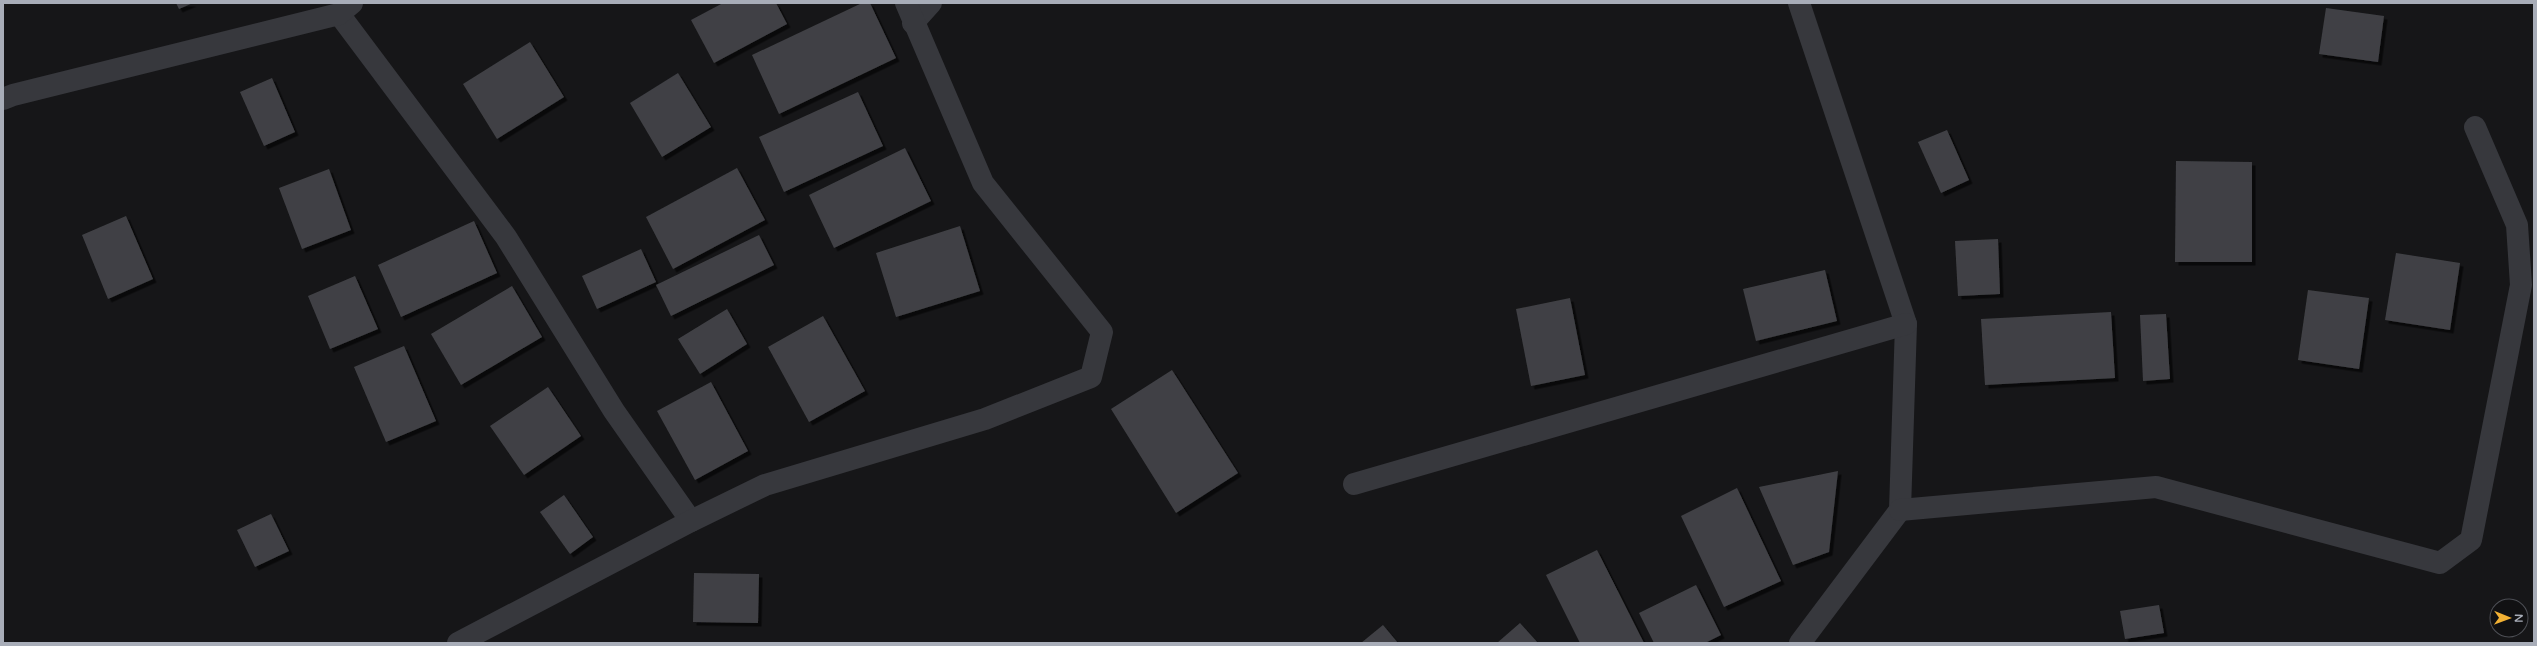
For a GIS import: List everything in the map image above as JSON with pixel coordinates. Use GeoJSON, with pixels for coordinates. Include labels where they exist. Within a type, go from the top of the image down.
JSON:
{"type":"FeatureCollection","features":[{"type":"Feature","properties":{"kind":"street"},"geometry":{"type":"LineString","coordinates":[[458,643],[691,521],[765,485],[985,419],[1092,377],[1102,332],[983,183],[913,23],[906,3]]}},
{"type":"Feature","properties":{"kind":"street"},"geometry":{"type":"LineString","coordinates":[[913,23],[931,3]]}},
{"type":"Feature","properties":{"kind":"street"},"geometry":{"type":"LineString","coordinates":[[1800,3],[1906,324],[1900,510],[1800,643]]}},
{"type":"Feature","properties":{"kind":"street"},"geometry":{"type":"LineString","coordinates":[[3,99],[13,95],[346,8],[506,237],[614,412],[691,521]]}},
{"type":"Feature","properties":{"kind":"street"},"geometry":{"type":"LineString","coordinates":[[1900,510],[2156,487],[2440,563],[2471,540],[2521,285],[2517,225],[2475,128]]}},
{"type":"Feature","properties":{"kind":"street"},"geometry":{"type":"LineString","coordinates":[[1354,484],[1906,324]]}},
{"type":"Feature","properties":{"kind":"building"},"geometry":{"type":"Polygon","coordinates":[[[176,3],[193,3],[179,9],[176,3]]]}},
{"type":"Feature","properties":{"kind":"building"},"geometry":{"type":"Polygon","coordinates":[[[723,3],[776,3],[787,24],[714,63],[691,20],[723,3]]]}},
{"type":"Feature","properties":{"kind":"building"},"geometry":{"type":"Polygon","coordinates":[[[862,3],[870,3],[896,58],[779,114],[752,55],[862,3]]]}},
{"type":"Feature","properties":{"kind":"building"},"geometry":{"type":"Polygon","coordinates":[[[2326,8],[2384,16],[2378,62],[2319,54],[2326,8]]]}},
{"type":"Feature","properties":{"kind":"building"},"geometry":{"type":"Polygon","coordinates":[[[530,42],[564,97],[497,139],[463,84],[530,42]]]}},
{"type":"Feature","properties":{"kind":"building"},"geometry":{"type":"Polygon","coordinates":[[[678,73],[711,127],[662,157],[630,103],[678,73]]]}},
{"type":"Feature","properties":{"kind":"building"},"geometry":{"type":"Polygon","coordinates":[[[272,78],[295,132],[264,146],[240,92],[272,78]]]}},
{"type":"Feature","properties":{"kind":"building"},"geometry":{"type":"Polygon","coordinates":[[[858,92],[883,146],[784,192],[759,137],[858,92]]]}},
{"type":"Feature","properties":{"kind":"building"},"geometry":{"type":"Polygon","coordinates":[[[1947,130],[1969,180],[1941,193],[1918,142],[1947,130]]]}},
{"type":"Feature","properties":{"kind":"building"},"geometry":{"type":"Polygon","coordinates":[[[905,148],[931,201],[834,248],[809,195],[905,148]]]}},
{"type":"Feature","properties":{"kind":"building"},"geometry":{"type":"Polygon","coordinates":[[[2176,161],[2252,162],[2252,262],[2175,262],[2176,161]]]}},
{"type":"Feature","properties":{"kind":"building"},"geometry":{"type":"Polygon","coordinates":[[[737,168],[765,220],[673,269],[646,217],[737,168]]]}},
{"type":"Feature","properties":{"kind":"building"},"geometry":{"type":"Polygon","coordinates":[[[329,169],[351,230],[302,249],[279,188],[329,169]]]}},
{"type":"Feature","properties":{"kind":"building"},"geometry":{"type":"Polygon","coordinates":[[[126,216],[153,279],[108,299],[82,235],[126,216]]]}},
{"type":"Feature","properties":{"kind":"building"},"geometry":{"type":"Polygon","coordinates":[[[474,221],[497,273],[401,317],[378,265],[474,221]]]}},
{"type":"Feature","properties":{"kind":"building"},"geometry":{"type":"Polygon","coordinates":[[[960,226],[980,291],[896,317],[876,253],[960,226]]]}},
{"type":"Feature","properties":{"kind":"building"},"geometry":{"type":"Polygon","coordinates":[[[759,235],[774,265],[671,316],[656,285],[759,235]]]}},
{"type":"Feature","properties":{"kind":"building"},"geometry":{"type":"Polygon","coordinates":[[[1998,239],[2000,294],[1958,296],[1955,241],[1998,239]]]}},
{"type":"Feature","properties":{"kind":"building"},"geometry":{"type":"Polygon","coordinates":[[[641,249],[656,282],[597,309],[582,276],[641,249]]]}},
{"type":"Feature","properties":{"kind":"building"},"geometry":{"type":"Polygon","coordinates":[[[2396,253],[2460,263],[2450,330],[2385,320],[2396,253]]]}},
{"type":"Feature","properties":{"kind":"building"},"geometry":{"type":"Polygon","coordinates":[[[1825,270],[1837,321],[1756,341],[1743,289],[1825,270]]]}},
{"type":"Feature","properties":{"kind":"building"},"geometry":{"type":"Polygon","coordinates":[[[355,276],[378,329],[330,349],[308,296],[355,276]]]}},
{"type":"Feature","properties":{"kind":"building"},"geometry":{"type":"Polygon","coordinates":[[[512,286],[542,337],[461,385],[431,334],[512,286]]]}},
{"type":"Feature","properties":{"kind":"building"},"geometry":{"type":"Polygon","coordinates":[[[2308,290],[2369,298],[2359,369],[2298,360],[2308,290]]]}},
{"type":"Feature","properties":{"kind":"building"},"geometry":{"type":"Polygon","coordinates":[[[1570,298],[1585,375],[1531,386],[1516,309],[1570,298]]]}},
{"type":"Feature","properties":{"kind":"building"},"geometry":{"type":"Polygon","coordinates":[[[727,309],[747,344],[700,374],[678,339],[727,309]]]}},
{"type":"Feature","properties":{"kind":"building"},"geometry":{"type":"Polygon","coordinates":[[[2111,312],[2115,378],[1985,385],[1981,319],[2111,312]]]}},
{"type":"Feature","properties":{"kind":"building"},"geometry":{"type":"Polygon","coordinates":[[[2166,314],[2170,379],[2143,381],[2140,315],[2166,314]]]}},
{"type":"Feature","properties":{"kind":"building"},"geometry":{"type":"Polygon","coordinates":[[[823,316],[865,391],[809,422],[768,347],[823,316]]]}},
{"type":"Feature","properties":{"kind":"building"},"geometry":{"type":"Polygon","coordinates":[[[404,346],[436,421],[386,442],[354,367],[404,346]]]}},
{"type":"Feature","properties":{"kind":"building"},"geometry":{"type":"Polygon","coordinates":[[[1172,370],[1238,473],[1176,513],[1111,409],[1172,370]]]}},
{"type":"Feature","properties":{"kind":"building"},"geometry":{"type":"Polygon","coordinates":[[[711,382],[748,451],[695,480],[657,411],[711,382]]]}},
{"type":"Feature","properties":{"kind":"building"},"geometry":{"type":"Polygon","coordinates":[[[548,387],[581,436],[524,475],[490,426],[548,387]]]}},
{"type":"Feature","properties":{"kind":"building"},"geometry":{"type":"Polygon","coordinates":[[[1838,471],[1829,552],[1793,565],[1759,487],[1838,471]]]}},
{"type":"Feature","properties":{"kind":"building"},"geometry":{"type":"Polygon","coordinates":[[[1737,488],[1781,581],[1724,607],[1681,516],[1737,488]]]}},
{"type":"Feature","properties":{"kind":"building"},"geometry":{"type":"Polygon","coordinates":[[[564,495],[593,537],[570,554],[540,512],[564,495]]]}},
{"type":"Feature","properties":{"kind":"building"},"geometry":{"type":"Polygon","coordinates":[[[271,514],[289,551],[255,567],[237,530],[271,514]]]}},
{"type":"Feature","properties":{"kind":"building"},"geometry":{"type":"Polygon","coordinates":[[[1597,550],[1644,643],[1580,643],[1546,575],[1597,550]]]}},
{"type":"Feature","properties":{"kind":"building"},"geometry":{"type":"Polygon","coordinates":[[[694,573],[759,574],[758,623],[693,622],[694,573]]]}},
{"type":"Feature","properties":{"kind":"building"},"geometry":{"type":"Polygon","coordinates":[[[1696,585],[1721,635],[1705,643],[1654,643],[1639,613],[1696,585]]]}},
{"type":"Feature","properties":{"kind":"building"},"geometry":{"type":"Polygon","coordinates":[[[2159,605],[2164,633],[2125,639],[2120,611],[2159,605]]]}},
{"type":"Feature","properties":{"kind":"building"},"geometry":{"type":"Polygon","coordinates":[[[1520,623],[1538,643],[1497,643],[1520,623]]]}},
{"type":"Feature","properties":{"kind":"building"},"geometry":{"type":"Polygon","coordinates":[[[1383,625],[1398,643],[1361,643],[1383,625]]]}}]}
